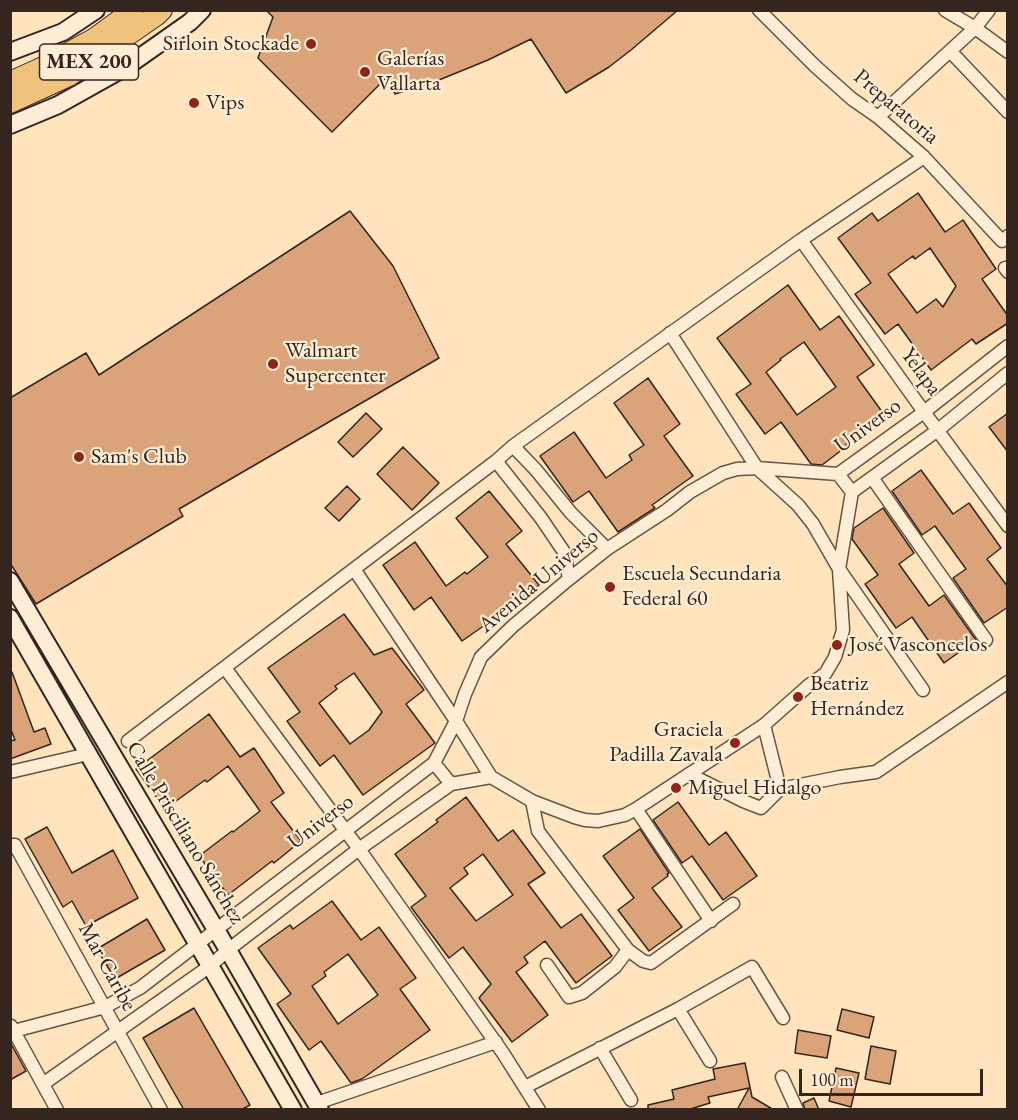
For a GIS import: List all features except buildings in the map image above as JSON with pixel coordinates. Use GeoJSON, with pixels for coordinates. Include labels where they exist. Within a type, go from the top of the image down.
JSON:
{"type":"FeatureCollection","features":[{"type":"Feature","properties":{"kind":"highway","name":"MEX 200"},"geometry":{"type":"LineString","coordinates":[[10,81],[39,69],[95,38],[133,10]]}},
{"type":"Feature","properties":{"kind":"highway","name":"MEX 200"},"geometry":{"type":"LineString","coordinates":[[13,102],[69,76],[162,10]]}},
{"type":"Feature","properties":{"kind":"main road"},"geometry":{"type":"LineString","coordinates":[[10,52],[63,32],[96,10]]}},
{"type":"Feature","properties":{"kind":"main road"},"geometry":{"type":"LineString","coordinates":[[10,125],[58,105],[126,67],[190,22],[202,10]]}},
{"type":"Feature","properties":{"kind":"main road","name":"Calle Prisciliano Sánchez"},"geometry":{"type":"LineString","coordinates":[[10,581],[319,1106]]}},
{"type":"Feature","properties":{"kind":"main road","name":"Calle Prisciliano Sánchez"},"geometry":{"type":"LineString","coordinates":[[10,618],[293,1110]]}},
{"type":"Feature","properties":{"kind":"street","name":"Preparatoria"},"geometry":{"type":"LineString","coordinates":[[759,10],[852,99],[878,117],[924,157],[1005,239]]}},
{"type":"Feature","properties":{"kind":"street"},"geometry":{"type":"LineString","coordinates":[[945,10],[1008,52]]}},
{"type":"Feature","properties":{"kind":"street"},"geometry":{"type":"LineString","coordinates":[[878,117],[975,28],[990,10]]}},
{"type":"Feature","properties":{"kind":"street"},"geometry":{"type":"LineString","coordinates":[[950,51],[1008,112]]}},
{"type":"Feature","properties":{"kind":"street"},"geometry":{"type":"LineString","coordinates":[[128,741],[513,446],[801,240],[924,157]]}},
{"type":"Feature","properties":{"kind":"street","name":"Yelapa"},"geometry":{"type":"LineString","coordinates":[[801,240],[1008,526]]}},
{"type":"Feature","properties":{"kind":"street"},"geometry":{"type":"LineString","coordinates":[[670,333],[757,468],[798,505],[813,524],[839,569],[922,690]]}},
{"type":"Feature","properties":{"kind":"street","name":"Universo"},"geometry":{"type":"LineString","coordinates":[[757,468],[838,474],[924,412],[1008,346]]}},
{"type":"Feature","properties":{"kind":"street","name":"Universo"},"geometry":{"type":"LineString","coordinates":[[838,474],[852,492],[938,430],[1008,373]]}},
{"type":"Feature","properties":{"kind":"street"},"geometry":{"type":"LineString","coordinates":[[513,446],[571,513],[608,549]]}},
{"type":"Feature","properties":{"kind":"street"},"geometry":{"type":"LineString","coordinates":[[496,461],[564,552],[569,579]]}},
{"type":"Feature","properties":{"kind":"street","name":"Avenida Universo"},"geometry":{"type":"LineString","coordinates":[[456,721],[465,694],[482,657],[513,626],[608,549],[690,492],[723,473],[737,469],[757,468]]}},
{"type":"Feature","properties":{"kind":"street"},"geometry":{"type":"LineString","coordinates":[[873,478],[986,640]]}},
{"type":"Feature","properties":{"kind":"street"},"geometry":{"type":"LineString","coordinates":[[354,569],[491,777],[531,801],[574,817],[598,821],[616,818],[636,809],[764,725],[825,674],[835,657],[843,630],[839,569],[852,492]]}},
{"type":"Feature","properties":{"kind":"street"},"geometry":{"type":"LineString","coordinates":[[225,668],[359,849],[495,1042],[539,1110]]}},
{"type":"Feature","properties":{"kind":"street"},"geometry":{"type":"LineString","coordinates":[[689,774],[761,808],[780,789],[876,772],[1008,682]]}},
{"type":"Feature","properties":{"kind":"street","name":"Universo"},"geometry":{"type":"LineString","coordinates":[[12,1029],[105,1007],[140,988],[434,763],[456,721]]}},
{"type":"Feature","properties":{"kind":"street"},"geometry":{"type":"LineString","coordinates":[[764,725],[780,789]]}},
{"type":"Feature","properties":{"kind":"street"},"geometry":{"type":"LineString","coordinates":[[10,772],[88,753]]}},
{"type":"Feature","properties":{"kind":"street"},"geometry":{"type":"LineString","coordinates":[[434,763],[451,784]]}},
{"type":"Feature","properties":{"kind":"street","name":"Universo"},"geometry":{"type":"LineString","coordinates":[[43,1084],[210,966],[359,849],[451,784],[491,777]]}},
{"type":"Feature","properties":{"kind":"street"},"geometry":{"type":"LineString","coordinates":[[531,801],[538,831],[628,950],[643,961],[651,963],[733,904]]}},
{"type":"Feature","properties":{"kind":"street"},"geometry":{"type":"LineString","coordinates":[[636,809],[711,921]]}},
{"type":"Feature","properties":{"kind":"street","name":"Mar Caribe"},"geometry":{"type":"LineString","coordinates":[[13,845],[119,1031],[161,1110]]}},
{"type":"Feature","properties":{"kind":"street"},"geometry":{"type":"LineString","coordinates":[[547,965],[569,997],[582,993],[615,967],[628,950]]}},
{"type":"Feature","properties":{"kind":"street"},"geometry":{"type":"LineString","coordinates":[[525,1087],[678,1009],[752,967],[783,1018]]}},
{"type":"Feature","properties":{"kind":"street"},"geometry":{"type":"LineString","coordinates":[[678,1009],[710,1061]]}},
{"type":"Feature","properties":{"kind":"street"},"geometry":{"type":"LineString","coordinates":[[12,1029],[57,1110]]}},
{"type":"Feature","properties":{"kind":"street"},"geometry":{"type":"LineString","coordinates":[[319,1106],[495,1042]]}},
{"type":"Feature","properties":{"kind":"street"},"geometry":{"type":"LineString","coordinates":[[600,1048],[631,1100]]}},
{"type":"Feature","properties":{"kind":"street"},"geometry":{"type":"LineString","coordinates":[[782,1077],[797,1110]]}},
{"type":"Feature","properties":{"kind":"place","name":"Sirloin Stockade"},"geometry":{"type":"Point","coordinates":[311,44]}},
{"type":"Feature","properties":{"kind":"place","name":"Galerías Vallarta"},"geometry":{"type":"Point","coordinates":[365,72]}},
{"type":"Feature","properties":{"kind":"place","name":"Vips"},"geometry":{"type":"Point","coordinates":[194,103]}},
{"type":"Feature","properties":{"kind":"place","name":"Walmart Supercenter"},"geometry":{"type":"Point","coordinates":[273,364]}},
{"type":"Feature","properties":{"kind":"place","name":"Sam's Club"},"geometry":{"type":"Point","coordinates":[79,457]}},
{"type":"Feature","properties":{"kind":"place","name":"Escuela Secundaria Federal 60"},"geometry":{"type":"Point","coordinates":[610,587]}},
{"type":"Feature","properties":{"kind":"place","name":"José Vasconcelos"},"geometry":{"type":"Point","coordinates":[837,645]}},
{"type":"Feature","properties":{"kind":"place","name":"Beatriz Hernández"},"geometry":{"type":"Point","coordinates":[798,697]}},
{"type":"Feature","properties":{"kind":"place","name":"Graciela Padilla Zavala"},"geometry":{"type":"Point","coordinates":[735,743]}},
{"type":"Feature","properties":{"kind":"place","name":"Miguel Hidalgo"},"geometry":{"type":"Point","coordinates":[676,788]}}]}
